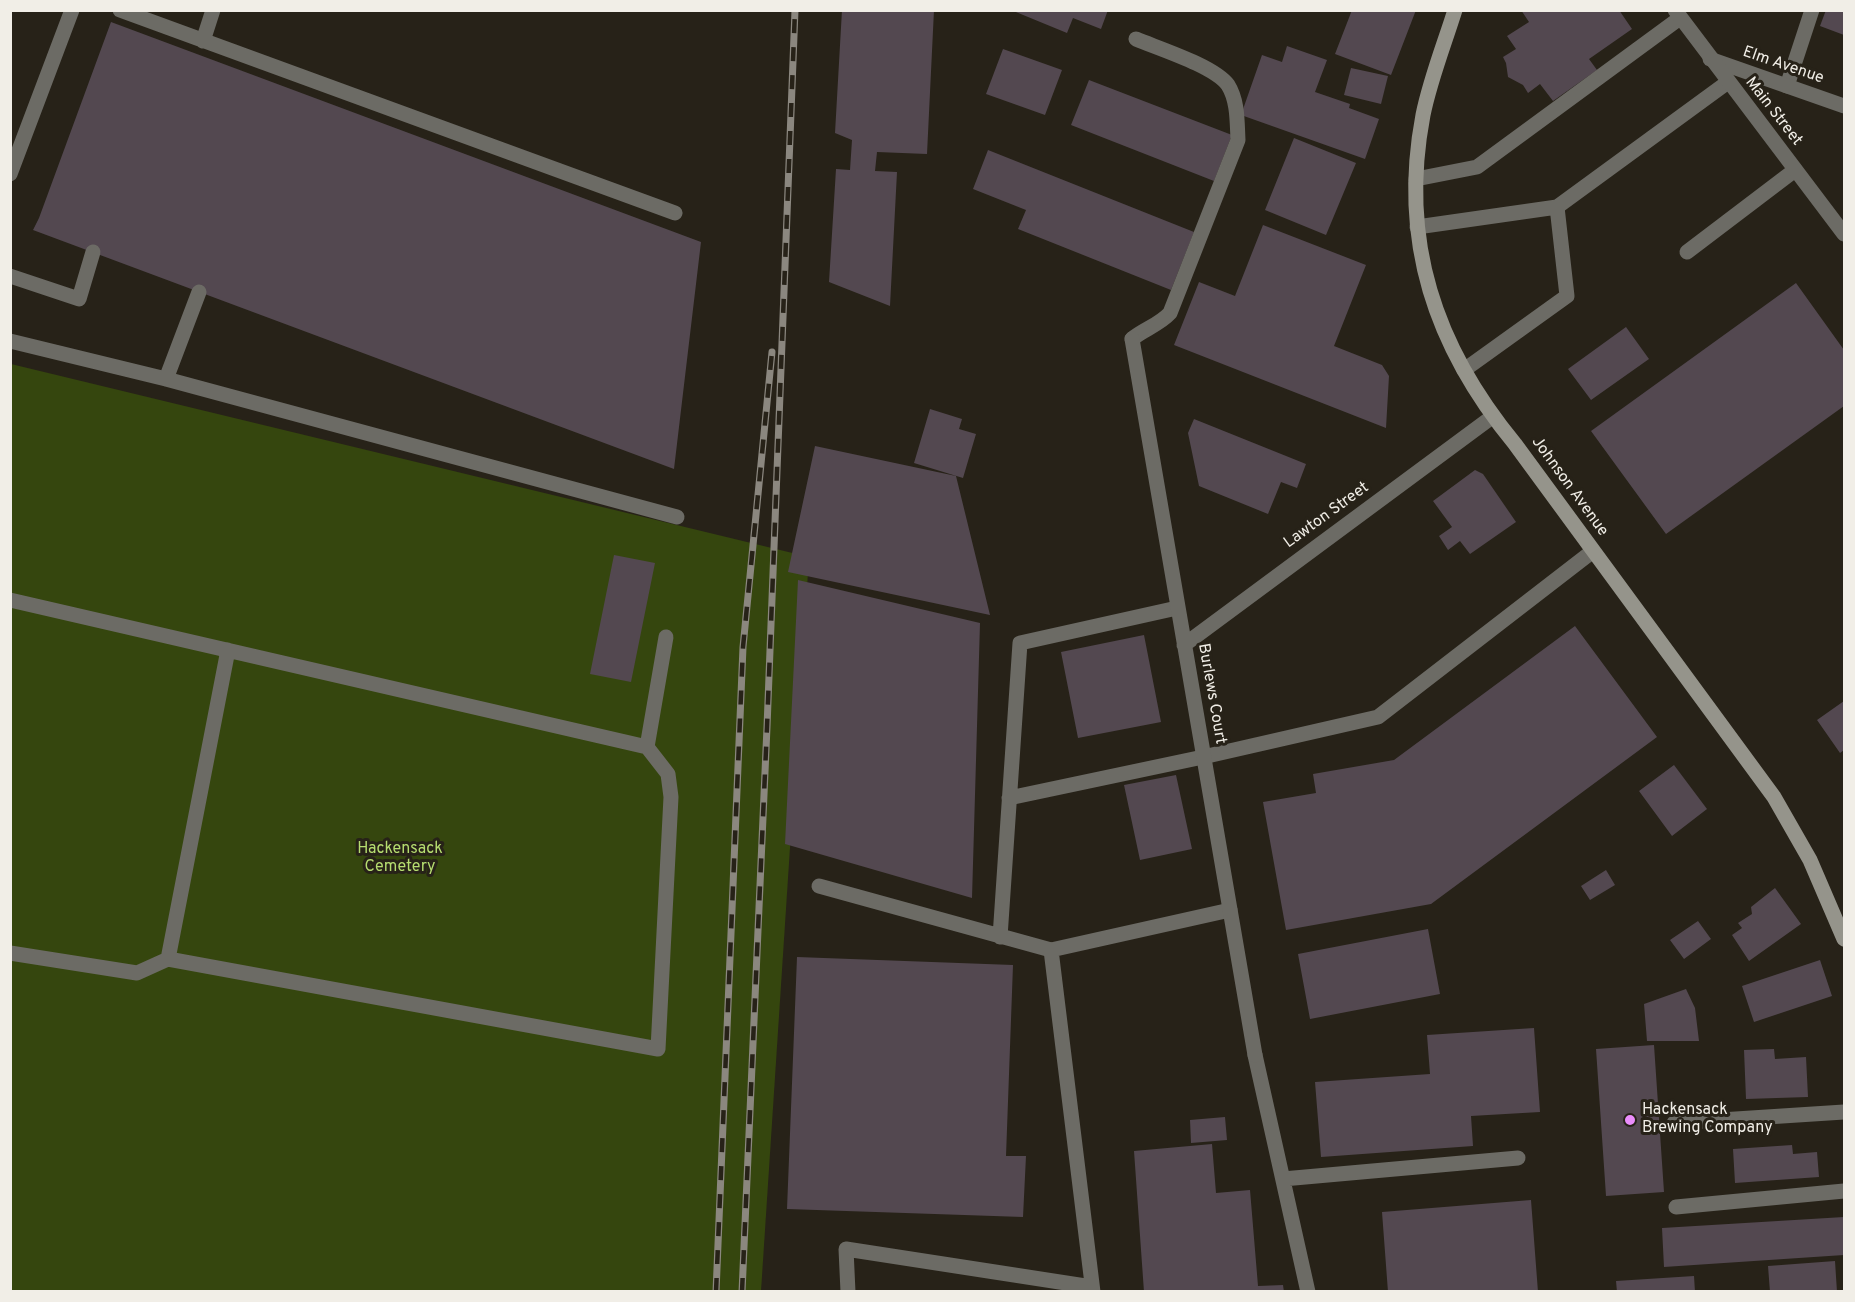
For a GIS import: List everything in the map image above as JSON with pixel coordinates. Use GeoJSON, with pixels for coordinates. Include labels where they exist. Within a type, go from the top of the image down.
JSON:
{"type":"FeatureCollection","features":[{"type":"Feature","properties":{"kind":"main road","name":"Johnson Avenue"},"geometry":{"type":"LineString","coordinates":[[1455,10],[1424,113],[1416,161],[1415,215],[1424,269],[1440,323],[1492,417],[1515,444],[1774,797],[1810,860],[1845,939]]}},
{"type":"Feature","properties":{"kind":"street"},"geometry":{"type":"LineString","coordinates":[[10,174],[72,10]]}},
{"type":"Feature","properties":{"kind":"street"},"geometry":{"type":"LineString","coordinates":[[120,10],[675,213]]}},
{"type":"Feature","properties":{"kind":"street"},"geometry":{"type":"LineString","coordinates":[[203,40],[213,10]]}},
{"type":"Feature","properties":{"kind":"street"},"geometry":{"type":"LineString","coordinates":[[1787,86],[1812,10]]}},
{"type":"Feature","properties":{"kind":"street"},"geometry":{"type":"LineString","coordinates":[[1416,179],[1477,167],[1678,14]]}},
{"type":"Feature","properties":{"kind":"street","name":"Main Street"},"geometry":{"type":"LineString","coordinates":[[1678,14],[1845,234]]}},
{"type":"Feature","properties":{"kind":"street","name":"Burlews Court"},"geometry":{"type":"LineString","coordinates":[[1136,39],[1217,73],[1229,87],[1237,110],[1238,140],[1170,313],[1160,323],[1143,330],[1131,339],[1255,1055],[1308,1292]]}},
{"type":"Feature","properties":{"kind":"street","name":"Elm Avenue"},"geometry":{"type":"LineString","coordinates":[[1710,59],[1845,106]]}},
{"type":"Feature","properties":{"kind":"street"},"geometry":{"type":"LineString","coordinates":[[1417,227],[1557,207],[1728,82]]}},
{"type":"Feature","properties":{"kind":"street"},"geometry":{"type":"LineString","coordinates":[[1687,252],[1795,170]]}},
{"type":"Feature","properties":{"kind":"street"},"geometry":{"type":"LineString","coordinates":[[1464,370],[1567,296],[1557,207]]}},
{"type":"Feature","properties":{"kind":"street"},"geometry":{"type":"LineString","coordinates":[[10,276],[79,299],[93,252]]}},
{"type":"Feature","properties":{"kind":"street"},"geometry":{"type":"LineString","coordinates":[[166,379],[199,292]]}},
{"type":"Feature","properties":{"kind":"street"},"geometry":{"type":"LineString","coordinates":[[10,341],[166,379],[677,517]]}},
{"type":"Feature","properties":{"kind":"street","name":"Lawton Street"},"geometry":{"type":"LineString","coordinates":[[1184,645],[1492,417]]}},
{"type":"Feature","properties":{"kind":"street"},"geometry":{"type":"LineString","coordinates":[[1010,798],[1378,717],[1593,550]]}},
{"type":"Feature","properties":{"kind":"street"},"geometry":{"type":"LineString","coordinates":[[10,600],[647,747],[668,774],[671,797],[658,1049],[168,959],[137,973],[10,953]]}},
{"type":"Feature","properties":{"kind":"street"},"geometry":{"type":"LineString","coordinates":[[1000,937],[1020,643],[1177,608]]}},
{"type":"Feature","properties":{"kind":"street"},"geometry":{"type":"LineString","coordinates":[[647,747],[666,637]]}},
{"type":"Feature","properties":{"kind":"street"},"geometry":{"type":"LineString","coordinates":[[168,959],[228,650]]}},
{"type":"Feature","properties":{"kind":"street"},"geometry":{"type":"LineString","coordinates":[[819,886],[1051,950],[1230,910]]}},
{"type":"Feature","properties":{"kind":"street"},"geometry":{"type":"LineString","coordinates":[[848,1292],[846,1249],[1092,1289],[1051,950]]}},
{"type":"Feature","properties":{"kind":"street"},"geometry":{"type":"LineString","coordinates":[[1674,1123],[1845,1113]]}},
{"type":"Feature","properties":{"kind":"street"},"geometry":{"type":"LineString","coordinates":[[1283,1179],[1518,1158]]}},
{"type":"Feature","properties":{"kind":"street"},"geometry":{"type":"LineString","coordinates":[[1676,1207],[1845,1191]]}},
{"type":"Feature","properties":{"kind":"green space","name":"Hackensack Cemetery"},"geometry":{"type":"Polygon","coordinates":[[[11,364],[809,557],[761,1291],[11,1292],[11,364]]]}},
{"type":"Feature","properties":{"kind":"building"},"geometry":{"type":"Polygon","coordinates":[[[842,10],[934,10],[927,154],[877,152],[875,171],[897,172],[890,306],[829,282],[836,169],[850,170],[852,140],[835,133],[842,10]]]}},
{"type":"Feature","properties":{"kind":"building"},"geometry":{"type":"Polygon","coordinates":[[[1011,10],[1108,10],[1101,29],[1073,18],[1067,33],[1011,10]]]}},
{"type":"Feature","properties":{"kind":"building"},"geometry":{"type":"Polygon","coordinates":[[[1352,10],[1416,10],[1391,75],[1335,54],[1352,10]]]}},
{"type":"Feature","properties":{"kind":"building"},"geometry":{"type":"Polygon","coordinates":[[[1521,10],[1619,10],[1632,29],[1589,59],[1597,70],[1553,101],[1540,84],[1528,93],[1523,85],[1508,77],[1503,57],[1516,49],[1507,36],[1529,22],[1521,10]]]}},
{"type":"Feature","properties":{"kind":"building"},"geometry":{"type":"Polygon","coordinates":[[[1826,10],[1844,10],[1844,35],[1820,26],[1826,10]]]}},
{"type":"Feature","properties":{"kind":"building"},"geometry":{"type":"Polygon","coordinates":[[[111,22],[701,242],[674,469],[33,230],[111,22]]]}},
{"type":"Feature","properties":{"kind":"building"},"geometry":{"type":"Polygon","coordinates":[[[1287,46],[1327,60],[1315,92],[1350,104],[1349,108],[1379,119],[1365,159],[1241,115],[1262,55],[1282,62],[1287,46]]]}},
{"type":"Feature","properties":{"kind":"building"},"geometry":{"type":"Polygon","coordinates":[[[1003,49],[1062,70],[1045,115],[986,94],[1003,49]]]}},
{"type":"Feature","properties":{"kind":"building"},"geometry":{"type":"Polygon","coordinates":[[[1351,68],[1388,76],[1381,104],[1344,95],[1351,68]]]}},
{"type":"Feature","properties":{"kind":"building"},"geometry":{"type":"Polygon","coordinates":[[[1089,80],[1232,135],[1214,181],[1071,125],[1089,80]]]}},
{"type":"Feature","properties":{"kind":"building"},"geometry":{"type":"Polygon","coordinates":[[[1294,138],[1356,163],[1326,235],[1265,210],[1294,138]]]}},
{"type":"Feature","properties":{"kind":"building"},"geometry":{"type":"Polygon","coordinates":[[[988,150],[1194,232],[1171,290],[1018,229],[1026,210],[973,189],[988,150]]]}},
{"type":"Feature","properties":{"kind":"building"},"geometry":{"type":"Polygon","coordinates":[[[1263,225],[1366,265],[1334,346],[1382,365],[1389,376],[1386,428],[1174,345],[1199,282],[1235,296],[1263,225]]]}},
{"type":"Feature","properties":{"kind":"building"},"geometry":{"type":"Polygon","coordinates":[[[1796,283],[1844,350],[1844,406],[1666,534],[1591,431],[1796,283]]]}},
{"type":"Feature","properties":{"kind":"building"},"geometry":{"type":"Polygon","coordinates":[[[1626,327],[1649,359],[1591,400],[1568,369],[1626,327]]]}},
{"type":"Feature","properties":{"kind":"building"},"geometry":{"type":"Polygon","coordinates":[[[930,409],[962,419],[959,429],[976,434],[963,478],[914,463],[930,409]]]}},
{"type":"Feature","properties":{"kind":"building"},"geometry":{"type":"Polygon","coordinates":[[[1194,419],[1306,464],[1297,488],[1281,482],[1268,514],[1199,486],[1188,433],[1194,419]]]}},
{"type":"Feature","properties":{"kind":"building"},"geometry":{"type":"Polygon","coordinates":[[[815,446],[956,476],[990,615],[788,572],[815,446]]]}},
{"type":"Feature","properties":{"kind":"building"},"geometry":{"type":"Polygon","coordinates":[[[1475,470],[1483,474],[1516,522],[1470,554],[1460,541],[1448,550],[1439,536],[1452,527],[1433,501],[1475,470]]]}},
{"type":"Feature","properties":{"kind":"building"},"geometry":{"type":"Polygon","coordinates":[[[614,555],[655,563],[631,682],[590,674],[614,555]]]}},
{"type":"Feature","properties":{"kind":"building"},"geometry":{"type":"Polygon","coordinates":[[[798,580],[980,623],[972,898],[785,844],[798,580]]]}},
{"type":"Feature","properties":{"kind":"building"},"geometry":{"type":"Polygon","coordinates":[[[1575,626],[1657,737],[1431,904],[1286,930],[1263,802],[1316,793],[1313,774],[1394,760],[1575,626]]]}},
{"type":"Feature","properties":{"kind":"building"},"geometry":{"type":"Polygon","coordinates":[[[1144,635],[1161,722],[1078,738],[1061,652],[1144,635]]]}},
{"type":"Feature","properties":{"kind":"building"},"geometry":{"type":"Polygon","coordinates":[[[1844,701],[1844,750],[1840,753],[1817,720],[1844,701]]]}},
{"type":"Feature","properties":{"kind":"building"},"geometry":{"type":"Polygon","coordinates":[[[1674,765],[1707,809],[1672,836],[1639,791],[1674,765]]]}},
{"type":"Feature","properties":{"kind":"building"},"geometry":{"type":"Polygon","coordinates":[[[1176,775],[1192,849],[1140,860],[1124,785],[1176,775]]]}},
{"type":"Feature","properties":{"kind":"building"},"geometry":{"type":"Polygon","coordinates":[[[1606,870],[1615,885],[1590,900],[1581,886],[1606,870]]]}},
{"type":"Feature","properties":{"kind":"building"},"geometry":{"type":"Polygon","coordinates":[[[1775,888],[1801,924],[1749,961],[1732,935],[1742,928],[1738,923],[1752,914],[1751,907],[1775,888]]]}},
{"type":"Feature","properties":{"kind":"building"},"geometry":{"type":"Polygon","coordinates":[[[1698,921],[1711,939],[1684,959],[1670,940],[1698,921]]]}},
{"type":"Feature","properties":{"kind":"building"},"geometry":{"type":"Polygon","coordinates":[[[1428,929],[1440,994],[1310,1019],[1298,954],[1428,929]]]}},
{"type":"Feature","properties":{"kind":"building"},"geometry":{"type":"Polygon","coordinates":[[[797,957],[1013,965],[1006,1156],[1026,1156],[1023,1217],[787,1209],[797,957]]]}},
{"type":"Feature","properties":{"kind":"building"},"geometry":{"type":"Polygon","coordinates":[[[1820,960],[1832,996],[1754,1022],[1742,986],[1820,960]]]}},
{"type":"Feature","properties":{"kind":"building"},"geometry":{"type":"Polygon","coordinates":[[[1686,989],[1695,1008],[1699,1041],[1647,1041],[1644,1004],[1686,989]]]}},
{"type":"Feature","properties":{"kind":"building"},"geometry":{"type":"Polygon","coordinates":[[[1534,1028],[1540,1112],[1471,1116],[1473,1146],[1321,1157],[1315,1082],[1430,1074],[1427,1035],[1534,1028]]]}},
{"type":"Feature","properties":{"kind":"building","name":"Hackensack Brewing Company"},"geometry":{"type":"Polygon","coordinates":[[[1654,1045],[1664,1192],[1606,1196],[1596,1049],[1654,1045]]]}},
{"type":"Feature","properties":{"kind":"building"},"geometry":{"type":"Polygon","coordinates":[[[1774,1049],[1775,1059],[1806,1057],[1808,1097],[1746,1099],[1744,1050],[1774,1049]]]}},
{"type":"Feature","properties":{"kind":"building"},"geometry":{"type":"Polygon","coordinates":[[[1225,1117],[1227,1140],[1191,1143],[1190,1120],[1225,1117]]]}},
{"type":"Feature","properties":{"kind":"building"},"geometry":{"type":"Polygon","coordinates":[[[1212,1144],[1216,1193],[1250,1190],[1258,1286],[1283,1285],[1284,1292],[1144,1292],[1134,1151],[1212,1144]]]}},
{"type":"Feature","properties":{"kind":"building"},"geometry":{"type":"Polygon","coordinates":[[[1792,1145],[1793,1154],[1817,1152],[1819,1177],[1735,1183],[1733,1149],[1792,1145]]]}},
{"type":"Feature","properties":{"kind":"building"},"geometry":{"type":"Polygon","coordinates":[[[1531,1200],[1538,1292],[1388,1292],[1382,1212],[1531,1200]]]}},
{"type":"Feature","properties":{"kind":"building"},"geometry":{"type":"Polygon","coordinates":[[[1844,1217],[1844,1255],[1664,1267],[1662,1228],[1844,1217]]]}},
{"type":"Feature","properties":{"kind":"building"},"geometry":{"type":"Polygon","coordinates":[[[1835,1261],[1837,1292],[1770,1292],[1768,1266],[1835,1261]]]}},
{"type":"Feature","properties":{"kind":"building"},"geometry":{"type":"Polygon","coordinates":[[[1694,1276],[1695,1292],[1617,1292],[1616,1281],[1694,1276]]]}},
{"type":"Feature","properties":{"kind":"railway"},"geometry":{"type":"LineString","coordinates":[[742,1292],[795,10]]}},
{"type":"Feature","properties":{"kind":"railway"},"geometry":{"type":"LineString","coordinates":[[716,1292],[743,647],[772,352]]}},
{"type":"Feature","properties":{"kind":"place","name":"Hackensack Brewing Company"},"geometry":{"type":"Point","coordinates":[1630,1120]}}]}
